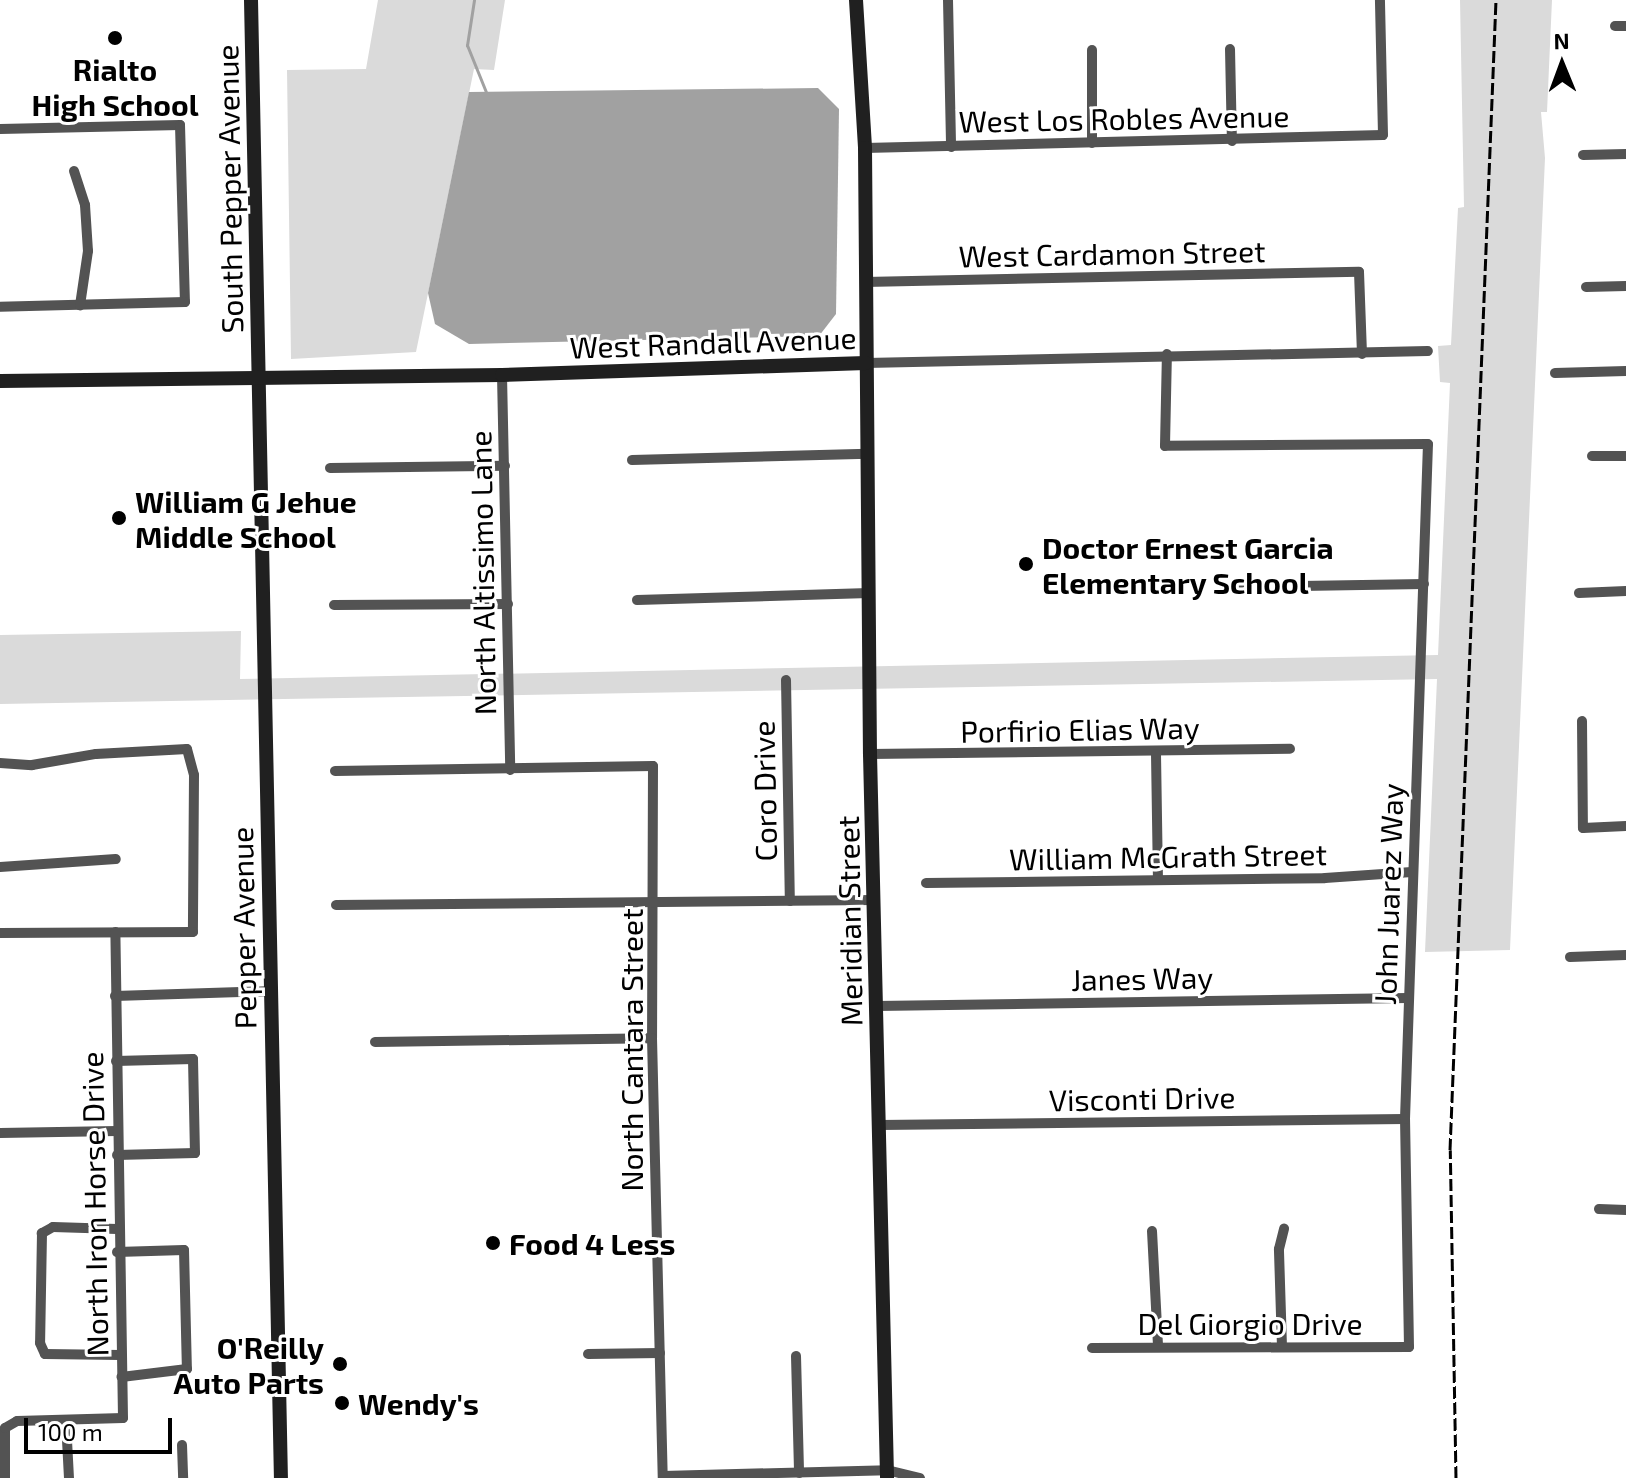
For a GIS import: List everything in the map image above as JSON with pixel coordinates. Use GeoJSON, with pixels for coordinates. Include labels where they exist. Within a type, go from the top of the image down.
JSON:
{"type":"FeatureCollection","features":[{"type":"Feature","properties":{"kind":"street","name":"South Pepper Avenue"},"geometry":{"type":"LineString","coordinates":[[251,0],[259,377]]}},
{"type":"Feature","properties":{"kind":"street","name":"Meridian Street"},"geometry":{"type":"LineString","coordinates":[[856,0],[865,148],[870,754],[887,1474]]}},
{"type":"Feature","properties":{"kind":"street"},"geometry":{"type":"LineString","coordinates":[[948,0],[951,147]]}},
{"type":"Feature","properties":{"kind":"street","name":"West Los Robles Avenue"},"geometry":{"type":"LineString","coordinates":[[865,148],[1383,135],[1380,0]]}},
{"type":"Feature","properties":{"kind":"street"},"geometry":{"type":"LineString","coordinates":[[1230,49],[1232,141]]}},
{"type":"Feature","properties":{"kind":"street"},"geometry":{"type":"LineString","coordinates":[[1092,50],[1092,143]]}},
{"type":"Feature","properties":{"kind":"street"},"geometry":{"type":"LineString","coordinates":[[0,129],[180,125],[185,302],[0,307]]}},
{"type":"Feature","properties":{"kind":"street"},"geometry":{"type":"LineString","coordinates":[[1583,155],[1626,154]]}},
{"type":"Feature","properties":{"kind":"street"},"geometry":{"type":"LineString","coordinates":[[74,171],[85,205],[88,251],[80,305]]}},
{"type":"Feature","properties":{"kind":"street","name":"West Cardamon Street"},"geometry":{"type":"LineString","coordinates":[[865,282],[1359,272],[1362,354]]}},
{"type":"Feature","properties":{"kind":"street"},"geometry":{"type":"LineString","coordinates":[[1586,287],[1626,286]]}},
{"type":"Feature","properties":{"kind":"street","name":"West Randall Avenue"},"geometry":{"type":"LineString","coordinates":[[0,381],[502,375],[1167,354],[1428,351]]}},
{"type":"Feature","properties":{"kind":"street","name":"John Juarez Way"},"geometry":{"type":"LineString","coordinates":[[1167,354],[1165,446],[1428,444],[1405,1119],[1409,1347]]}},
{"type":"Feature","properties":{"kind":"street"},"geometry":{"type":"LineString","coordinates":[[1555,373],[1626,371]]}},
{"type":"Feature","properties":{"kind":"street","name":"North Altissimo Lane"},"geometry":{"type":"LineString","coordinates":[[502,375],[510,770]]}},
{"type":"Feature","properties":{"kind":"street","name":"Pepper Avenue"},"geometry":{"type":"LineString","coordinates":[[259,377],[281,1478]]}},
{"type":"Feature","properties":{"kind":"street"},"geometry":{"type":"LineString","coordinates":[[632,460],[868,454]]}},
{"type":"Feature","properties":{"kind":"street"},"geometry":{"type":"LineString","coordinates":[[1592,456],[1626,456]]}},
{"type":"Feature","properties":{"kind":"street"},"geometry":{"type":"LineString","coordinates":[[330,468],[505,466]]}},
{"type":"Feature","properties":{"kind":"street"},"geometry":{"type":"LineString","coordinates":[[1237,587],[1424,584]]}},
{"type":"Feature","properties":{"kind":"street"},"geometry":{"type":"LineString","coordinates":[[1579,593],[1626,591]]}},
{"type":"Feature","properties":{"kind":"street"},"geometry":{"type":"LineString","coordinates":[[637,600],[869,593]]}},
{"type":"Feature","properties":{"kind":"street"},"geometry":{"type":"LineString","coordinates":[[334,605],[508,604]]}},
{"type":"Feature","properties":{"kind":"street","name":"Coro Drive"},"geometry":{"type":"LineString","coordinates":[[786,680],[790,901]]}},
{"type":"Feature","properties":{"kind":"street"},"geometry":{"type":"LineString","coordinates":[[1582,721],[1583,828],[1626,826]]}},
{"type":"Feature","properties":{"kind":"street"},"geometry":{"type":"LineString","coordinates":[[0,763],[32,765],[96,754],[187,749],[194,775],[193,932],[0,933]]}},
{"type":"Feature","properties":{"kind":"street","name":"Porfirio Elias Way"},"geometry":{"type":"LineString","coordinates":[[870,754],[1156,754],[1290,749]]}},
{"type":"Feature","properties":{"kind":"street"},"geometry":{"type":"LineString","coordinates":[[1156,754],[1158,880]]}},
{"type":"Feature","properties":{"kind":"street","name":"North Cantara Street"},"geometry":{"type":"LineString","coordinates":[[510,770],[653,766],[655,904],[652,1038],[663,1477]]}},
{"type":"Feature","properties":{"kind":"street"},"geometry":{"type":"LineString","coordinates":[[335,771],[510,770]]}},
{"type":"Feature","properties":{"kind":"street"},"geometry":{"type":"LineString","coordinates":[[0,867],[116,859]]}},
{"type":"Feature","properties":{"kind":"street","name":"William McGrath Street"},"geometry":{"type":"LineString","coordinates":[[926,883],[1412,872]]}},
{"type":"Feature","properties":{"kind":"street"},"geometry":{"type":"LineString","coordinates":[[336,905],[875,900]]}},
{"type":"Feature","properties":{"kind":"street","name":"North Iron Horse Drive"},"geometry":{"type":"LineString","coordinates":[[66,1421],[123,1418],[117,1252],[115,932]]}},
{"type":"Feature","properties":{"kind":"street"},"geometry":{"type":"LineString","coordinates":[[1570,957],[1626,955]]}},
{"type":"Feature","properties":{"kind":"street"},"geometry":{"type":"LineString","coordinates":[[115,996],[271,991]]}},
{"type":"Feature","properties":{"kind":"street","name":"Janes Way"},"geometry":{"type":"LineString","coordinates":[[877,1006],[1408,998]]}},
{"type":"Feature","properties":{"kind":"street"},"geometry":{"type":"LineString","coordinates":[[375,1042],[652,1038]]}},
{"type":"Feature","properties":{"kind":"street"},"geometry":{"type":"LineString","coordinates":[[116,1061],[193,1059],[195,1153],[117,1155]]}},
{"type":"Feature","properties":{"kind":"street","name":"Visconti Drive"},"geometry":{"type":"LineString","coordinates":[[880,1125],[1405,1119]]}},
{"type":"Feature","properties":{"kind":"street"},"geometry":{"type":"LineString","coordinates":[[0,1133],[117,1131]]}},
{"type":"Feature","properties":{"kind":"street"},"geometry":{"type":"LineString","coordinates":[[1599,1209],[1626,1210]]}},
{"type":"Feature","properties":{"kind":"street"},"geometry":{"type":"LineString","coordinates":[[117,1229],[53,1227],[42,1233],[40,1343],[45,1354],[120,1355]]}},
{"type":"Feature","properties":{"kind":"street"},"geometry":{"type":"LineString","coordinates":[[1282,1347],[1279,1249],[1284,1229]]}},
{"type":"Feature","properties":{"kind":"street"},"geometry":{"type":"LineString","coordinates":[[1152,1231],[1158,1347]]}},
{"type":"Feature","properties":{"kind":"street"},"geometry":{"type":"LineString","coordinates":[[117,1252],[184,1250],[187,1369],[121,1377]]}},
{"type":"Feature","properties":{"kind":"street","name":"Del Giorgio Drive"},"geometry":{"type":"LineString","coordinates":[[1092,1348],[1409,1347]]}},
{"type":"Feature","properties":{"kind":"street"},"geometry":{"type":"LineString","coordinates":[[588,1354],[660,1353]]}},
{"type":"Feature","properties":{"kind":"street"},"geometry":{"type":"LineString","coordinates":[[796,1356],[799,1473]]}},
{"type":"Feature","properties":{"kind":"street"},"geometry":{"type":"LineString","coordinates":[[5,1478],[5,1428],[17,1421],[66,1421],[69,1478]]}},
{"type":"Feature","properties":{"kind":"street"},"geometry":{"type":"LineString","coordinates":[[182,1445],[183,1478]]}},
{"type":"Feature","properties":{"kind":"street"},"geometry":{"type":"LineString","coordinates":[[663,1477],[799,1473],[887,1474],[920,1478]]}},
{"type":"Feature","properties":{"kind":"shaded area"},"geometry":{"type":"Polygon","coordinates":[[[378,0],[505,0],[494,70],[474,69],[416,352],[291,359],[287,70],[366,69],[378,0]]]}},
{"type":"Feature","properties":{"kind":"shaded area"},"geometry":{"type":"Polygon","coordinates":[[[1460,0],[1552,0],[1547,112],[1541,112],[1545,158],[1510,950],[1425,952],[1437,679],[0,704],[0,635],[241,631],[240,679],[1438,655],[1450,383],[1440,382],[1438,346],[1451,345],[1458,208],[1464,207],[1460,0]]]}},
{"type":"Feature","properties":{"kind":"shaded area"},"geometry":{"type":"Polygon","coordinates":[[[818,88],[839,109],[836,314],[819,336],[469,344],[435,324],[428,293],[469,92],[818,88]]]}},
{"type":"Feature","properties":{"kind":"waterway"},"geometry":{"type":"LineString","coordinates":[[474,0],[467,45],[486,92]]}},
{"type":"Feature","properties":{"kind":"railway"},"geometry":{"type":"LineString","coordinates":[[1456,1478],[1450,1150],[1496,0]]}},
{"type":"Feature","properties":{"kind":"place","name":"Rialto High School"},"geometry":{"type":"Point","coordinates":[115,38]}},
{"type":"Feature","properties":{"kind":"place","name":"William G Jehue Middle School"},"geometry":{"type":"Point","coordinates":[119,518]}},
{"type":"Feature","properties":{"kind":"place","name":"Doctor Ernest Garcia Elementary School"},"geometry":{"type":"Point","coordinates":[1026,564]}},
{"type":"Feature","properties":{"kind":"place","name":"Food 4 Less"},"geometry":{"type":"Point","coordinates":[493,1243]}},
{"type":"Feature","properties":{"kind":"place","name":"O'Reilly Auto Parts"},"geometry":{"type":"Point","coordinates":[340,1364]}},
{"type":"Feature","properties":{"kind":"place","name":"Wendy's"},"geometry":{"type":"Point","coordinates":[342,1403]}}]}
